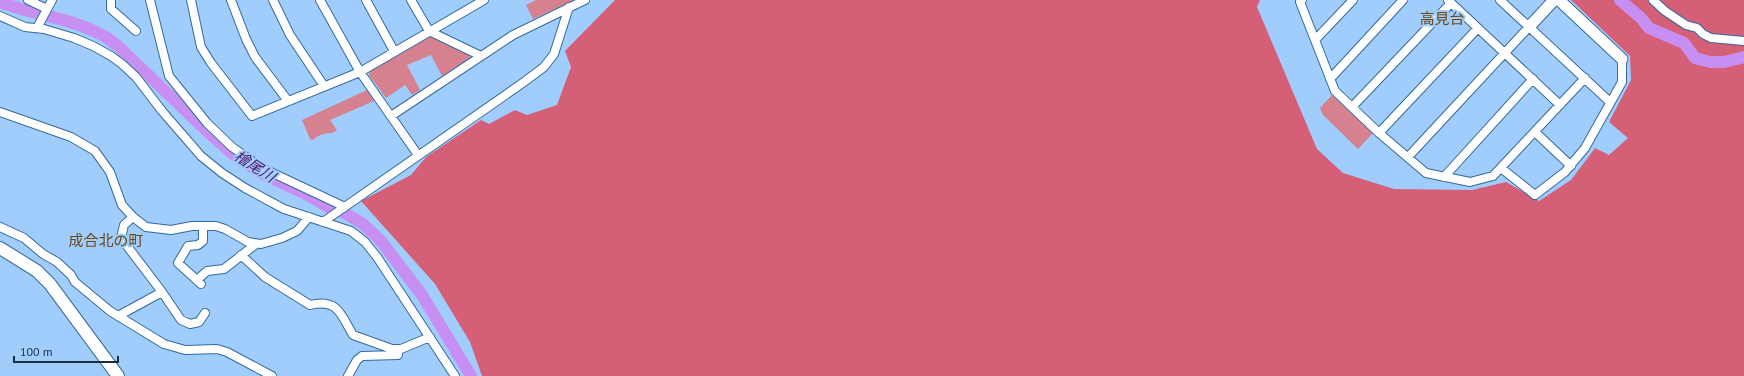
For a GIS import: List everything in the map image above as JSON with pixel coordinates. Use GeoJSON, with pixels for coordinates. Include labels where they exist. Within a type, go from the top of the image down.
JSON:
{"type":"FeatureCollection","features":[{"type":"Feature","properties":{"kind":"main road"},"geometry":{"type":"LineString","coordinates":[[0,248],[37,271],[50,284],[118,376]]}},
{"type":"Feature","properties":{"kind":"street"},"geometry":{"type":"LineString","coordinates":[[28,0],[47,9]]}},
{"type":"Feature","properties":{"kind":"street"},"geometry":{"type":"LineString","coordinates":[[39,26],[52,0]]}},
{"type":"Feature","properties":{"kind":"street"},"geometry":{"type":"LineString","coordinates":[[111,0],[111,10],[136,31]]}},
{"type":"Feature","properties":{"kind":"street"},"geometry":{"type":"LineString","coordinates":[[150,0],[169,76],[207,123],[232,147],[262,168],[345,207]]}},
{"type":"Feature","properties":{"kind":"street"},"geometry":{"type":"LineString","coordinates":[[191,0],[201,47],[211,63],[252,116],[360,72],[484,0]]}},
{"type":"Feature","properties":{"kind":"street"},"geometry":{"type":"LineString","coordinates":[[231,0],[246,39],[255,56],[288,101]]}},
{"type":"Feature","properties":{"kind":"street"},"geometry":{"type":"LineString","coordinates":[[273,0],[290,35],[324,86]]}},
{"type":"Feature","properties":{"kind":"street"},"geometry":{"type":"LineString","coordinates":[[320,0],[360,72],[418,155]]}},
{"type":"Feature","properties":{"kind":"street"},"geometry":{"type":"LineString","coordinates":[[366,0],[394,52]]}},
{"type":"Feature","properties":{"kind":"street"},"geometry":{"type":"LineString","coordinates":[[411,0],[429,31],[481,56]]}},
{"type":"Feature","properties":{"kind":"street"},"geometry":{"type":"LineString","coordinates":[[391,116],[513,35],[585,0]]}},
{"type":"Feature","properties":{"kind":"street"},"geometry":{"type":"LineString","coordinates":[[1302,0],[1300,2],[1335,91],[1379,133],[1426,174],[1470,182],[1493,176],[1585,78]]}},
{"type":"Feature","properties":{"kind":"street"},"geometry":{"type":"LineString","coordinates":[[1315,40],[1353,0]]}},
{"type":"Feature","properties":{"kind":"street"},"geometry":{"type":"LineString","coordinates":[[1330,79],[1403,0]]}},
{"type":"Feature","properties":{"kind":"street"},"geometry":{"type":"LineString","coordinates":[[1500,0],[1610,102]]}},
{"type":"Feature","properties":{"kind":"street"},"geometry":{"type":"LineString","coordinates":[[1408,158],[1554,0]]}},
{"type":"Feature","properties":{"kind":"street"},"geometry":{"type":"LineString","coordinates":[[1501,168],[1535,194],[1565,172],[1585,148],[1622,82],[1622,59],[1559,0]]}},
{"type":"Feature","properties":{"kind":"street"},"geometry":{"type":"LineString","coordinates":[[1653,0],[1665,11],[1686,25],[1697,28],[1711,38],[1744,41]]}},
{"type":"Feature","properties":{"kind":"street"},"geometry":{"type":"LineString","coordinates":[[1352,107],[1450,1],[1560,105]]}},
{"type":"Feature","properties":{"kind":"street"},"geometry":{"type":"LineString","coordinates":[[323,222],[544,67],[554,54],[569,7]]}},
{"type":"Feature","properties":{"kind":"street"},"geometry":{"type":"LineString","coordinates":[[0,16],[25,27],[39,26],[93,46],[122,64],[136,77],[162,111],[201,156],[222,173],[245,188],[284,209],[351,231],[365,242],[455,376]]}},
{"type":"Feature","properties":{"kind":"street"},"geometry":{"type":"LineString","coordinates":[[1379,133],[1478,28]]}},
{"type":"Feature","properties":{"kind":"street"},"geometry":{"type":"LineString","coordinates":[[1444,177],[1533,80]]}},
{"type":"Feature","properties":{"kind":"street"},"geometry":{"type":"LineString","coordinates":[[0,112],[71,137],[95,151],[110,172],[122,205],[133,217],[146,227],[171,230],[192,226],[203,226],[225,229],[248,242],[261,244],[282,238],[297,231],[309,217]]}},
{"type":"Feature","properties":{"kind":"street"},"geometry":{"type":"LineString","coordinates":[[1535,132],[1571,166]]}},
{"type":"Feature","properties":{"kind":"street"},"geometry":{"type":"LineString","coordinates":[[133,217],[124,225],[121,238],[162,292],[181,320],[190,324],[199,322],[205,313]]}},
{"type":"Feature","properties":{"kind":"street"},"geometry":{"type":"LineString","coordinates":[[203,226],[203,241],[198,245],[188,246],[178,263],[199,282],[207,271],[224,268],[256,244]]}},
{"type":"Feature","properties":{"kind":"street"},"geometry":{"type":"LineString","coordinates":[[0,227],[24,238],[43,254],[57,262],[72,275],[75,282],[118,316],[164,344],[185,350],[217,349],[227,352],[272,376]]}},
{"type":"Feature","properties":{"kind":"street"},"geometry":{"type":"LineString","coordinates":[[241,255],[265,277],[310,305],[320,302],[330,304],[339,310],[353,336],[392,349],[397,349],[430,337]]}},
{"type":"Feature","properties":{"kind":"street"},"geometry":{"type":"LineString","coordinates":[[118,316],[162,292]]}},
{"type":"Feature","properties":{"kind":"street"},"geometry":{"type":"LineString","coordinates":[[348,376],[357,360],[362,356],[398,355],[397,349]]}},
{"type":"Feature","properties":{"kind":"shaded area"},"geometry":{"type":"Polygon","coordinates":[[[536,0],[575,0],[533,19],[526,5],[536,0]]]}},
{"type":"Feature","properties":{"kind":"shaded area"},"geometry":{"type":"Polygon","coordinates":[[[615,0],[1260,0],[1257,7],[1317,149],[1343,173],[1394,189],[1472,190],[1506,182],[1539,201],[1571,180],[1595,148],[1609,155],[1628,138],[1609,122],[1631,80],[1630,56],[1571,0],[1744,0],[1744,376],[482,376],[470,342],[435,284],[361,201],[411,175],[426,157],[481,120],[489,124],[515,110],[527,115],[557,105],[571,67],[565,51],[615,0]]]}},
{"type":"Feature","properties":{"kind":"shaded area"},"geometry":{"type":"Polygon","coordinates":[[[427,37],[431,37],[469,54],[470,58],[442,76],[431,55],[407,65],[420,90],[412,95],[405,85],[386,98],[369,75],[370,71],[427,37]]]}},
{"type":"Feature","properties":{"kind":"shaded area"},"geometry":{"type":"Polygon","coordinates":[[[367,90],[374,101],[330,120],[337,130],[334,132],[320,135],[313,140],[310,139],[302,120],[367,90]]]}},
{"type":"Feature","properties":{"kind":"shaded area"},"geometry":{"type":"Polygon","coordinates":[[[1332,95],[1373,133],[1358,149],[1323,115],[1320,108],[1332,95]]]}},
{"type":"Feature","properties":{"kind":"waterway"},"geometry":{"type":"LineString","coordinates":[[1620,0],[1641,18],[1649,28],[1684,43],[1695,58],[1710,62],[1724,62],[1744,57]]}},
{"type":"Feature","properties":{"kind":"waterway","name":"檜尾川"},"geometry":{"type":"LineString","coordinates":[[0,2],[79,25],[104,36],[119,47],[211,135],[239,159],[261,173],[304,193],[332,209],[345,213],[363,224],[381,241],[422,295],[471,376]]}},
{"type":"Feature","properties":{"kind":"district","name":"高見台"},"geometry":{"type":"Point","coordinates":[1442,18]}},
{"type":"Feature","properties":{"kind":"district","name":"成合北の町"},"geometry":{"type":"Point","coordinates":[106,240]}}]}
